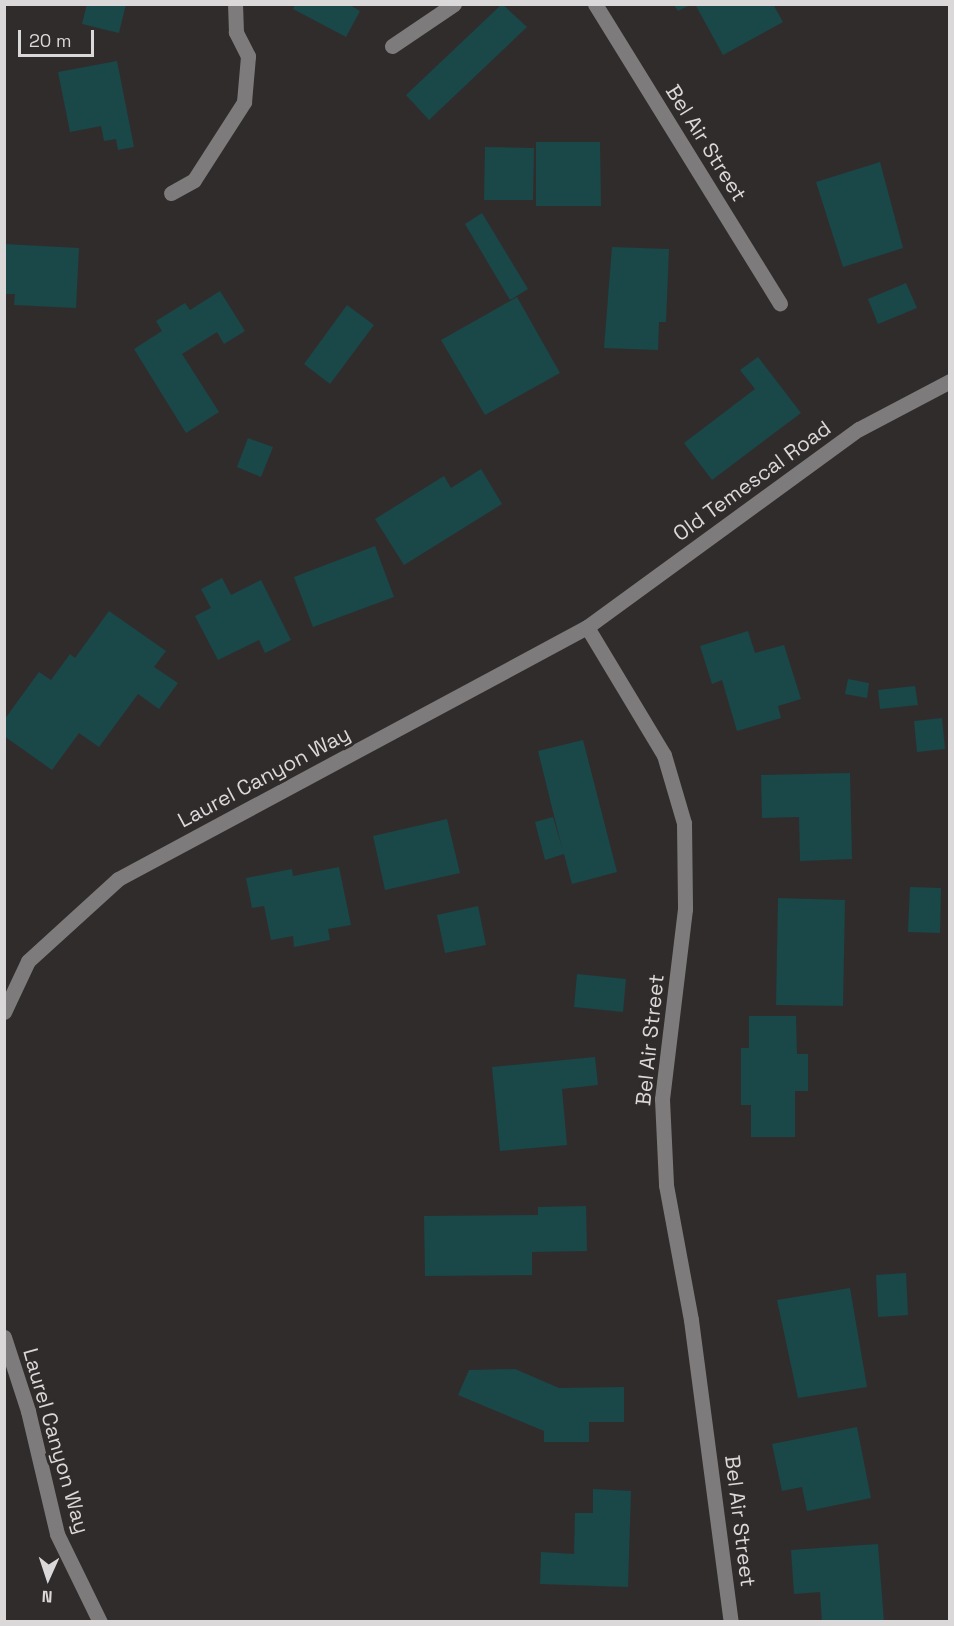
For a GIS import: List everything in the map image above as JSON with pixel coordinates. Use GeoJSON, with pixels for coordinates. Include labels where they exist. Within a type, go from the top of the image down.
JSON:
{"type":"FeatureCollection","features":[{"type":"Feature","properties":{"kind":"street"},"geometry":{"type":"LineString","coordinates":[[171,193],[194,180],[244,102],[248,56],[236,32],[235,4]]}},
{"type":"Feature","properties":{"kind":"street"},"geometry":{"type":"LineString","coordinates":[[392,46],[454,4]]}},
{"type":"Feature","properties":{"kind":"street","name":"Bel Air Street"},"geometry":{"type":"LineString","coordinates":[[596,4],[780,304]]}},
{"type":"Feature","properties":{"kind":"street","name":"Old Temescal Road"},"geometry":{"type":"LineString","coordinates":[[587,627],[859,429],[950,381]]}},
{"type":"Feature","properties":{"kind":"street","name":"Bel Air Street"},"geometry":{"type":"LineString","coordinates":[[587,627],[664,755],[684,823],[686,909],[662,1099],[666,1185],[691,1320],[731,1622]]}},
{"type":"Feature","properties":{"kind":"street","name":"Laurel Canyon Way"},"geometry":{"type":"LineString","coordinates":[[4,1012],[28,962],[118,879],[587,627]]}},
{"type":"Feature","properties":{"kind":"street","name":"Laurel Canyon Way"},"geometry":{"type":"LineString","coordinates":[[4,1337],[28,1411],[57,1534],[100,1622]]}},
{"type":"Feature","properties":{"kind":"building"},"geometry":{"type":"Polygon","coordinates":[[[87,4],[126,4],[119,33],[82,24],[87,4]]]}},
{"type":"Feature","properties":{"kind":"building"},"geometry":{"type":"Polygon","coordinates":[[[295,4],[348,4],[360,11],[346,37],[293,9],[295,4]]]}},
{"type":"Feature","properties":{"kind":"building"},"geometry":{"type":"Polygon","coordinates":[[[502,4],[527,27],[429,120],[406,95],[502,4]]]}},
{"type":"Feature","properties":{"kind":"building"},"geometry":{"type":"Polygon","coordinates":[[[695,4],[773,4],[783,22],[723,55],[695,4]]]}},
{"type":"Feature","properties":{"kind":"building"},"geometry":{"type":"Polygon","coordinates":[[[674,5],[690,5],[678,11],[674,5]]]}},
{"type":"Feature","properties":{"kind":"building"},"geometry":{"type":"Polygon","coordinates":[[[117,61],[134,147],[118,150],[116,139],[104,141],[101,126],[70,132],[58,72],[117,61]]]}},
{"type":"Feature","properties":{"kind":"building"},"geometry":{"type":"Polygon","coordinates":[[[536,142],[600,142],[601,206],[536,206],[536,142]]]}},
{"type":"Feature","properties":{"kind":"building"},"geometry":{"type":"Polygon","coordinates":[[[485,147],[534,148],[533,200],[484,200],[485,147]]]}},
{"type":"Feature","properties":{"kind":"building"},"geometry":{"type":"Polygon","coordinates":[[[880,162],[903,248],[843,267],[816,182],[880,162]]]}},
{"type":"Feature","properties":{"kind":"building"},"geometry":{"type":"Polygon","coordinates":[[[482,213],[528,289],[510,300],[465,224],[482,213]]]}},
{"type":"Feature","properties":{"kind":"building"},"geometry":{"type":"Polygon","coordinates":[[[4,244],[79,248],[76,308],[14,305],[15,294],[4,294],[4,244]]]}},
{"type":"Feature","properties":{"kind":"building"},"geometry":{"type":"Polygon","coordinates":[[[612,247],[669,249],[666,322],[659,322],[658,350],[604,348],[612,247]]]}},
{"type":"Feature","properties":{"kind":"building"},"geometry":{"type":"Polygon","coordinates":[[[906,283],[917,308],[878,324],[868,299],[906,283]]]}},
{"type":"Feature","properties":{"kind":"building"},"geometry":{"type":"Polygon","coordinates":[[[220,291],[245,331],[224,344],[217,332],[182,354],[219,412],[186,433],[134,349],[162,331],[156,321],[185,303],[190,310],[220,291]]]}},
{"type":"Feature","properties":{"kind":"building"},"geometry":{"type":"Polygon","coordinates":[[[517,297],[560,373],[485,415],[441,340],[517,297]]]}},
{"type":"Feature","properties":{"kind":"building"},"geometry":{"type":"Polygon","coordinates":[[[347,305],[374,325],[330,384],[304,364],[347,305]]]}},
{"type":"Feature","properties":{"kind":"building"},"geometry":{"type":"Polygon","coordinates":[[[758,357],[801,413],[712,480],[684,443],[755,389],[740,370],[758,357]]]}},
{"type":"Feature","properties":{"kind":"building"},"geometry":{"type":"Polygon","coordinates":[[[248,438],[273,447],[261,477],[237,467],[248,438]]]}},
{"type":"Feature","properties":{"kind":"building"},"geometry":{"type":"Polygon","coordinates":[[[481,469],[502,504],[404,565],[375,519],[444,476],[451,488],[481,469]]]}},
{"type":"Feature","properties":{"kind":"building"},"geometry":{"type":"Polygon","coordinates":[[[375,546],[394,597],[313,627],[294,577],[375,546]]]}},
{"type":"Feature","properties":{"kind":"building"},"geometry":{"type":"Polygon","coordinates":[[[222,578],[231,595],[261,580],[291,640],[265,653],[259,640],[218,660],[195,616],[211,608],[201,589],[222,578]]]}},
{"type":"Feature","properties":{"kind":"building"},"geometry":{"type":"Polygon","coordinates":[[[109,611],[166,651],[154,667],[178,683],[159,709],[138,694],[99,747],[79,733],[52,770],[4,736],[4,720],[39,672],[51,680],[70,654],[75,658],[109,611]]]}},
{"type":"Feature","properties":{"kind":"building"},"geometry":{"type":"Polygon","coordinates":[[[748,631],[755,653],[784,645],[801,699],[778,706],[781,718],[737,731],[722,680],[712,684],[700,646],[748,631]]]}},
{"type":"Feature","properties":{"kind":"building"},"geometry":{"type":"Polygon","coordinates":[[[848,679],[869,683],[867,698],[845,694],[848,679]]]}},
{"type":"Feature","properties":{"kind":"building"},"geometry":{"type":"Polygon","coordinates":[[[915,686],[918,705],[880,709],[878,690],[915,686]]]}},
{"type":"Feature","properties":{"kind":"building"},"geometry":{"type":"Polygon","coordinates":[[[942,718],[945,749],[917,752],[914,721],[942,718]]]}},
{"type":"Feature","properties":{"kind":"building"},"geometry":{"type":"Polygon","coordinates":[[[583,740],[617,872],[572,884],[564,854],[545,860],[535,822],[553,817],[562,848],[538,751],[583,740]]]}},
{"type":"Feature","properties":{"kind":"building"},"geometry":{"type":"Polygon","coordinates":[[[850,773],[852,859],[800,861],[799,817],[762,818],[761,775],[850,773]]]}},
{"type":"Feature","properties":{"kind":"building"},"geometry":{"type":"Polygon","coordinates":[[[447,819],[460,873],[385,890],[373,836],[447,819]]]}},
{"type":"Feature","properties":{"kind":"building"},"geometry":{"type":"Polygon","coordinates":[[[339,867],[351,925],[328,929],[330,940],[294,947],[293,936],[271,940],[264,906],[252,908],[246,878],[292,869],[293,876],[339,867]]]}},
{"type":"Feature","properties":{"kind":"building"},"geometry":{"type":"Polygon","coordinates":[[[910,887],[941,888],[940,933],[908,932],[910,887]]]}},
{"type":"Feature","properties":{"kind":"building"},"geometry":{"type":"Polygon","coordinates":[[[778,898],[845,900],[843,1006],[776,1005],[778,898]]]}},
{"type":"Feature","properties":{"kind":"building"},"geometry":{"type":"Polygon","coordinates":[[[478,906],[486,945],[445,953],[437,915],[478,906]]]}},
{"type":"Feature","properties":{"kind":"building"},"geometry":{"type":"Polygon","coordinates":[[[577,974],[626,979],[623,1012],[574,1007],[577,974]]]}},
{"type":"Feature","properties":{"kind":"building"},"geometry":{"type":"Polygon","coordinates":[[[749,1016],[796,1016],[797,1054],[808,1054],[808,1091],[795,1091],[795,1137],[751,1137],[751,1105],[741,1105],[741,1048],[749,1048],[749,1016]]]}},
{"type":"Feature","properties":{"kind":"building"},"geometry":{"type":"Polygon","coordinates":[[[595,1057],[598,1085],[562,1089],[567,1145],[500,1151],[492,1067],[595,1057]]]}},
{"type":"Feature","properties":{"kind":"building"},"geometry":{"type":"Polygon","coordinates":[[[586,1206],[587,1251],[532,1252],[532,1275],[425,1276],[424,1216],[538,1215],[538,1207],[586,1206]]]}},
{"type":"Feature","properties":{"kind":"building"},"geometry":{"type":"Polygon","coordinates":[[[906,1273],[908,1315],[878,1317],[876,1275],[906,1273]]]}},
{"type":"Feature","properties":{"kind":"building"},"geometry":{"type":"Polygon","coordinates":[[[850,1288],[867,1387],[798,1398],[777,1300],[850,1288]]]}},
{"type":"Feature","properties":{"kind":"building"},"geometry":{"type":"Polygon","coordinates":[[[515,1369],[559,1388],[624,1387],[624,1422],[589,1422],[589,1442],[544,1442],[544,1431],[458,1395],[469,1370],[515,1369]]]}},
{"type":"Feature","properties":{"kind":"building"},"geometry":{"type":"Polygon","coordinates":[[[857,1427],[871,1498],[807,1511],[802,1487],[782,1491],[772,1444],[857,1427]]]}},
{"type":"Feature","properties":{"kind":"building"},"geometry":{"type":"Polygon","coordinates":[[[593,1489],[631,1491],[628,1587],[540,1584],[541,1552],[574,1554],[575,1513],[593,1513],[593,1489]]]}},
{"type":"Feature","properties":{"kind":"building"},"geometry":{"type":"Polygon","coordinates":[[[878,1544],[884,1622],[822,1622],[820,1592],[794,1594],[791,1550],[878,1544]]]}}]}
